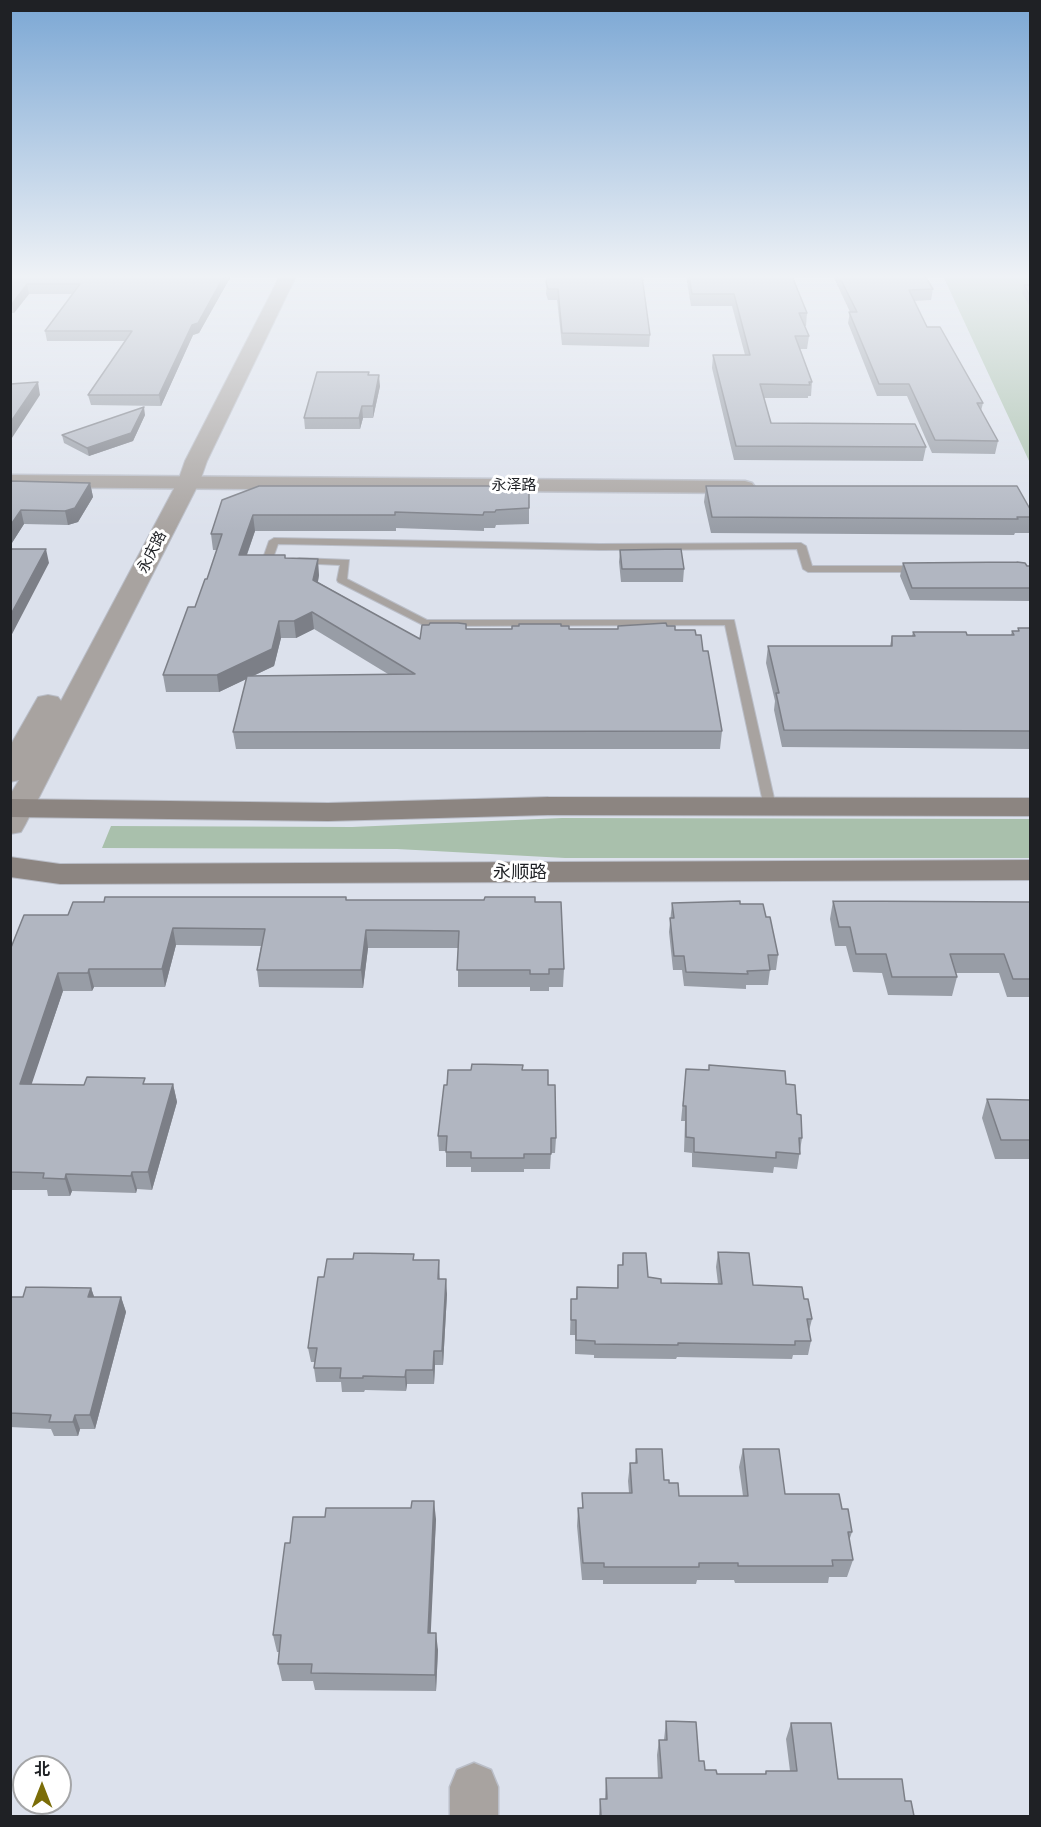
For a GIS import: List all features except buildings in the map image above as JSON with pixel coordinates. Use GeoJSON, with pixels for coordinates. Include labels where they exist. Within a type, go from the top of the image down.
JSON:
{"type":"FeatureCollection","features":[{"type":"Feature","properties":{"kind":"main road"},"geometry":{"type":"LineString","coordinates":[[13,814],[328,812],[548,806],[1030,807]]}},
{"type":"Feature","properties":{"kind":"main road","name":"永顺路"},"geometry":{"type":"LineString","coordinates":[[10,867],[60,874],[1030,870]]}},
{"type":"Feature","properties":{"kind":"street","name":"永庆路"},"geometry":{"type":"LineString","coordinates":[[152,504],[233,361]]}},
{"type":"Feature","properties":{"kind":"street","name":"永庆路"},"geometry":{"type":"LineString","coordinates":[[13,814],[188,483],[196,461],[246,361]]}},
{"type":"Feature","properties":{"kind":"street","name":"永泽路"},"geometry":{"type":"LineString","coordinates":[[10,481],[769,487]]}},
{"type":"Feature","properties":{"kind":"street"},"geometry":{"type":"LineString","coordinates":[[10,773],[59,680]]}},
{"type":"Feature","properties":{"kind":"lane"},"geometry":{"type":"LineString","coordinates":[[770,807],[730,622],[425,623],[342,580],[346,562],[267,561],[274,541],[600,547],[801,546],[808,569],[925,569]]}},
{"type":"Feature","properties":{"kind":"green space"},"geometry":{"type":"Polygon","coordinates":[[[983,361],[1030,361],[1030,463],[983,361]]]}},
{"type":"Feature","properties":{"kind":"green space"},"geometry":{"type":"Polygon","coordinates":[[[562,818],[1030,819],[1030,858],[565,858],[397,849],[102,848],[111,826],[352,827],[562,818]]]}}]}
